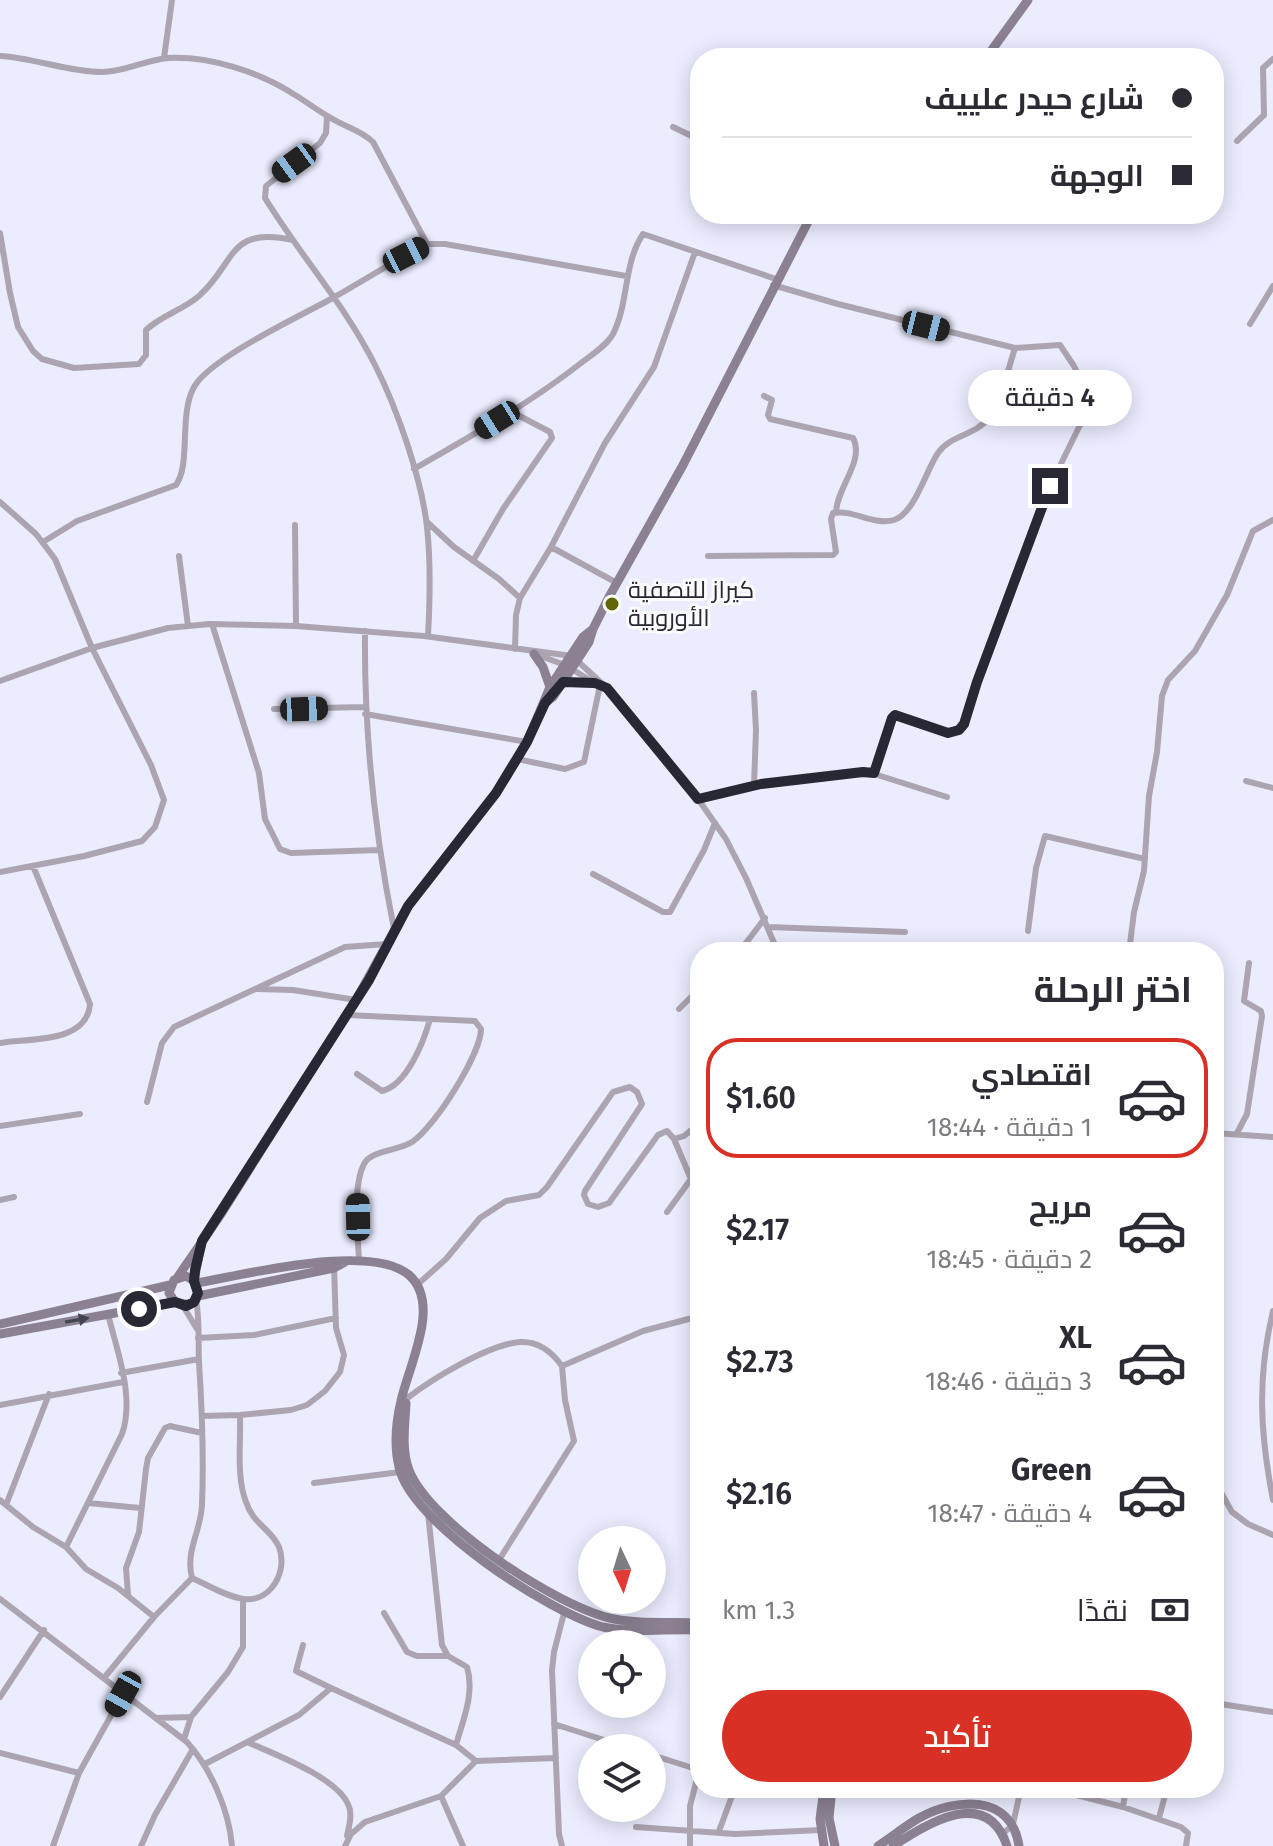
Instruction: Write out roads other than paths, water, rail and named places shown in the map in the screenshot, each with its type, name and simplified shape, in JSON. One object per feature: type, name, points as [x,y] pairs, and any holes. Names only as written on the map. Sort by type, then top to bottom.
[{"type":"main road","points":[[993,48],[1028,0]]},
{"type":"main road","points":[[179,1304],[170,1296],[173,1282],[347,1015],[394,929],[496,793],[527,742],[550,687],[575,657],[583,637],[593,629],[683,465],[807,224]]},
{"type":"main road","points":[[531,652],[543,667],[550,687]]},
{"type":"main road","points":[[545,703],[563,682],[568,667]]},
{"type":"main road","points":[[563,682],[601,685]]},
{"type":"main road","points":[[197,1298],[195,1282],[202,1241]]},
{"type":"main road","points":[[0,1324],[173,1282],[186,1276],[195,1282],[359,1261],[374,1261],[396,1267],[417,1285],[423,1308],[397,1434],[400,1472],[411,1495],[498,1571],[564,1613],[602,1626],[690,1623]]},
{"type":"main road","points":[[0,1334],[179,1304],[338,1263]]},
{"type":"main road","points":[[404,1396],[405,1449],[414,1481],[431,1505],[499,1560],[572,1604],[622,1625],[690,1629]]},
{"type":"main road","points":[[823,1798],[821,1830],[824,1846]]},
{"type":"main road","points":[[831,1798],[829,1818],[835,1846]]},
{"type":"main road","points":[[878,1846],[918,1818],[963,1804],[990,1807],[1004,1814],[1013,1824],[1019,1846]]},
{"type":"main road","points":[[893,1846],[930,1823],[963,1813],[990,1821],[1003,1834],[1007,1846]]},
{"type":"street","points":[[164,58],[172,0]]},
{"type":"street","points":[[0,56],[106,72],[164,58],[185,58],[261,76],[327,116],[366,135],[373,142],[427,244]]},
{"type":"street","points":[[1237,141],[1264,115],[1264,66],[1273,59]]},
{"type":"street","points":[[327,116],[326,133],[320,143],[266,186],[265,198],[334,297],[375,365],[392,404],[414,469],[426,521],[430,597],[428,636]]},
{"type":"street","points":[[673,127],[690,135]]},
{"type":"street","points":[[0,233],[18,327],[42,359],[74,368],[134,366],[142,363],[146,355],[146,330],[202,293],[238,246],[263,235],[293,240]]},
{"type":"street","points":[[414,469],[512,412],[557,382],[608,340],[617,322],[626,276],[643,234],[838,304],[1015,348],[1060,345],[1088,391],[1090,403],[1050,486],[964,724],[959,730],[948,733],[895,715],[874,773]]},
{"type":"street","points":[[43,542],[77,521],[176,485],[182,467],[185,413],[193,388],[201,377],[249,345],[427,244],[445,244],[626,276]]},
{"type":"street","points":[[515,649],[520,598],[551,547],[605,443],[654,367],[695,252]]},
{"type":"street","points":[[0,288],[8,283]]},
{"type":"street","points":[[1250,324],[1273,286]]},
{"type":"street","points":[[836,512],[883,521],[902,516],[944,445],[976,428],[988,417],[1015,348]]},
{"type":"street","points":[[708,556],[833,555],[836,552],[832,515],[836,512],[837,499],[857,453],[853,438],[770,419],[768,415],[772,400],[764,396]]},
{"type":"street","points":[[473,561],[503,509],[552,438],[550,432],[512,412]]},
{"type":"street","points":[[0,502],[43,542],[61,571],[92,648],[151,765],[163,796],[155,827],[142,841],[0,872]]},
{"type":"street","points":[[1131,942],[1145,859],[1149,796],[1161,702],[1168,680],[1195,651],[1216,615],[1253,531],[1273,520]]},
{"type":"street","points":[[426,521],[520,598]]},
{"type":"street","points":[[295,525],[296,626]]},
{"type":"street","points":[[551,547],[617,583]]},
{"type":"street","points":[[179,556],[188,626]]},
{"type":"street","points":[[212,624],[259,773],[265,819],[280,849],[291,853],[379,850]]},
{"type":"street","points":[[0,681],[92,648],[168,628],[212,624],[296,626],[428,636],[575,657],[698,799],[715,823],[746,878],[774,942]]},
{"type":"street","points":[[365,631],[365,710],[379,850],[394,929]]},
{"type":"street","points":[[531,652],[601,685]]},
{"type":"street","points":[[517,759],[565,769],[584,762],[601,685]]},
{"type":"street","points":[[754,693],[754,785]]},
{"type":"street","points":[[274,709],[365,710],[527,742]]},
{"type":"street","points":[[698,799],[754,785],[863,772],[947,797]]},
{"type":"street","points":[[1246,781],[1273,788]]},
{"type":"street","points":[[593,874],[663,912],[670,912],[715,823]]},
{"type":"street","points":[[1028,931],[1036,868],[1045,836],[1145,859]]},
{"type":"street","points":[[0,1043],[63,1035],[83,1024],[90,1010],[33,866]]},
{"type":"street","points":[[747,942],[765,918]]},
{"type":"street","points":[[768,927],[905,932]]},
{"type":"street","points":[[147,1102],[167,1033],[181,1022],[345,947],[387,944]]},
{"type":"street","points":[[1237,1133],[1247,1114],[1262,1016],[1261,1011],[1244,1001],[1249,963]]},
{"type":"street","points":[[255,989],[293,990],[356,1000]]},
{"type":"street","points":[[679,1009],[690,998]]},
{"type":"street","points":[[347,1015],[475,1021],[479,1023],[481,1035],[447,1102],[424,1132],[407,1145],[397,1150],[375,1153],[365,1162],[358,1195],[359,1261]]},
{"type":"street","points":[[357,1074],[382,1091],[389,1089],[416,1057],[430,1019]]},
{"type":"street","points":[[417,1285],[446,1259],[480,1218],[506,1201],[539,1195],[613,1092],[630,1087],[637,1092],[642,1104],[585,1191],[588,1204],[598,1207],[609,1203],[658,1135],[667,1131],[674,1139],[690,1177]]},
{"type":"street","points":[[0,1126],[80,1114]]},
{"type":"street","points":[[674,1139],[690,1131]]},
{"type":"street","points":[[1224,1133],[1273,1137]]},
{"type":"street","points":[[667,1212],[690,1180]]},
{"type":"street","points":[[0,1200],[14,1197]]},
{"type":"street","points":[[202,1416],[240,1415],[302,1407],[325,1391],[344,1362],[336,1318],[338,1263]]},
{"type":"street","points":[[104,1678],[154,1617],[192,1578],[192,1545],[202,1512],[197,1298]]},
{"type":"street","points":[[179,1304],[197,1329]]},
{"type":"street","points":[[1273,1311],[1261,1375],[1263,1434],[1273,1500]]},
{"type":"street","points":[[66,1547],[125,1426],[127,1408],[108,1314]]},
{"type":"street","points":[[198,1338],[254,1335],[336,1318]]},
{"type":"street","points":[[562,1366],[643,1331],[690,1319]]},
{"type":"street","points":[[404,1396],[439,1374],[516,1343],[537,1344],[552,1353],[562,1366],[565,1400],[574,1441],[499,1560]]},
{"type":"street","points":[[121,1373],[199,1359]]},
{"type":"street","points":[[0,1405],[123,1382]]},
{"type":"street","points":[[49,1394],[3,1503],[33,1527],[66,1547],[86,1569],[154,1617]]},
{"type":"street","points":[[192,1578],[243,1599],[257,1597],[274,1586],[280,1576],[278,1545],[253,1518],[245,1500],[240,1415]]},
{"type":"street","points":[[128,1596],[126,1568],[139,1532],[148,1458],[165,1428],[170,1426],[202,1433]]},
{"type":"street","points":[[1263,1434],[1273,1433]]},
{"type":"street","points":[[314,1483],[400,1472]]},
{"type":"street","points":[[1224,1498],[1232,1512],[1248,1524],[1273,1535]]},
{"type":"street","points":[[88,1503],[140,1508]]},
{"type":"street","points":[[428,1513],[442,1645],[448,1656]]},
{"type":"street","points":[[0,1599],[184,1739],[205,1764],[230,1828],[232,1846]]},
{"type":"street","points":[[184,1739],[191,1717],[228,1672],[243,1647],[243,1599]]},
{"type":"street","points":[[0,1612],[7,1604]]},
{"type":"street","points":[[384,1613],[407,1652],[417,1656],[448,1656],[467,1667],[471,1688],[456,1745]]},
{"type":"street","points":[[562,1846],[559,1834],[553,1661],[564,1613]]},
{"type":"street","points":[[1,1694],[44,1630]]},
{"type":"street","points":[[303,1645],[296,1671],[456,1745],[476,1761],[556,1758]]},
{"type":"street","points":[[205,1764],[299,1715],[331,1688]]},
{"type":"street","points":[[53,1846],[79,1773],[123,1694]]},
{"type":"street","points":[[1224,1705],[1273,1712]]},
{"type":"street","points":[[156,1718],[191,1717]]},
{"type":"street","points":[[554,1724],[585,1734]]},
{"type":"street","points":[[247,1742],[309,1771],[344,1798],[351,1814],[345,1844]]},
{"type":"street","points":[[141,1846],[193,1749]]},
{"type":"street","points":[[0,1753],[79,1773]]},
{"type":"street","points":[[666,1759],[690,1766]]},
{"type":"street","points":[[345,1844],[365,1822],[441,1796],[476,1761]]},
{"type":"street","points":[[441,1796],[463,1846]]},
{"type":"street","points":[[690,1846],[692,1798]]},
{"type":"street","points":[[719,1831],[731,1798]]},
{"type":"street","points":[[1003,1834],[1013,1824],[1019,1798]]},
{"type":"street","points":[[1088,1798],[1159,1818],[1186,1830],[1186,1846]]},
{"type":"street","points":[[1123,1807],[1124,1798]]},
{"type":"street","points":[[1159,1818],[1164,1798]]},
{"type":"street","points":[[636,1827],[735,1834],[821,1830]]},
{"type":"place","name":"كيراز للتصفية الأوروبية","points":[[612,604]]}]
